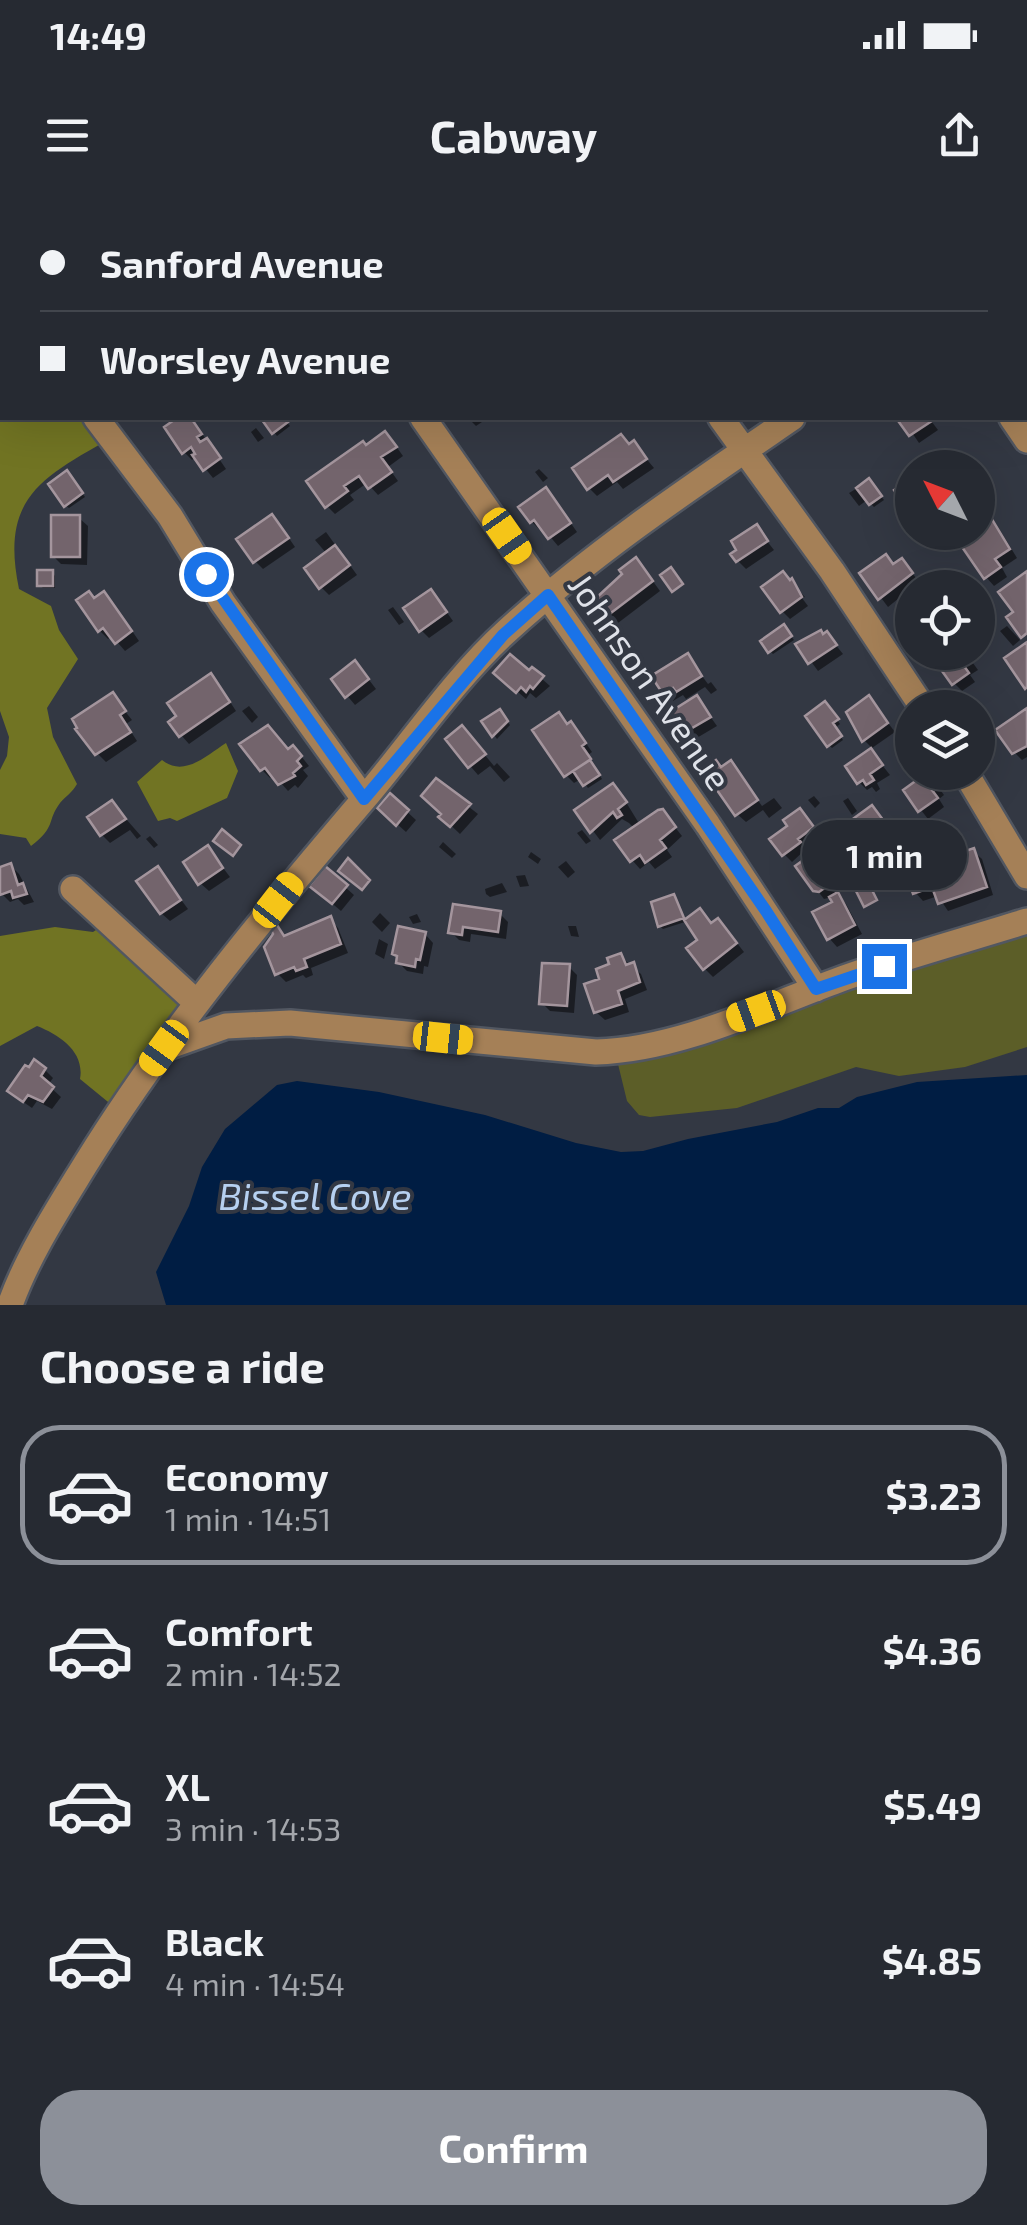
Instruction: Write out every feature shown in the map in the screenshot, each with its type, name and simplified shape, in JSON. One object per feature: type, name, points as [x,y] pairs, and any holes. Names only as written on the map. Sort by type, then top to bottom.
[{"type":"street","points":[[98,420],[170,516],[224,603],[364,799]]},
{"type":"street","name":"Johnson Avenue","points":[[424,420],[719,842],[816,989]]},
{"type":"street","points":[[722,420],[832,571],[911,690]]},
{"type":"street","points":[[10,1305],[66,1196],[122,1105],[197,1003],[298,875],[503,635],[548,595],[672,500],[789,420]]},
{"type":"street","points":[[976,790],[1027,876]]},
{"type":"street","points":[[73,889],[197,1003]]},
{"type":"street","points":[[164,1048],[226,1026],[290,1023],[596,1052],[626,1051],[726,1022],[1027,921]]},
{"type":"shaded area","points":[[0,420],[97,420],[111,438],[46,479],[21,512],[16,533],[19,589],[51,606],[59,630],[78,659],[47,708],[53,737],[77,784],[56,809],[45,834],[31,846],[26,838],[0,834],[0,770],[7,756],[9,737],[0,711]]},
{"type":"shaded area","points":[[226,743],[238,771],[227,798],[177,821],[158,821],[137,782],[162,760],[187,766]]},
{"type":"shaded area","points":[[1027,920],[1027,1047],[965,1067],[899,1076],[856,1067],[737,1108],[650,1117],[639,1115],[627,1101],[617,1060]]},
{"type":"shaded area","points":[[105,924],[190,995],[113,1106],[80,1079],[75,1053],[46,1030],[37,1026],[0,1046],[0,936],[55,927],[93,932]]},
{"type":"water","name":"Bissel Cove","points":[[1027,1075],[1027,1305],[166,1305],[156,1272],[189,1206],[202,1167],[225,1129],[277,1085],[297,1081],[379,1092],[485,1115],[576,1143],[621,1152],[643,1151],[777,1122],[818,1108],[839,1108],[857,1097],[917,1082]]},
{"type":"building","points":[[174,420],[192,420],[202,434],[197,437],[200,442],[207,438],[221,458],[203,471],[191,447],[182,454],[164,427]]},
{"type":"building","points":[[262,420],[286,420],[288,422],[272,434]]},
{"type":"building","points":[[897,420],[931,420],[932,421],[909,436]]},
{"type":"building","points":[[385,431],[397,447],[381,457],[392,472],[368,489],[359,476],[344,486],[348,491],[325,508],[306,481],[363,441],[366,445]]},
{"type":"building","points":[[621,434],[629,444],[634,440],[647,459],[613,482],[608,475],[587,490],[572,468]]},
{"type":"building","points":[[67,470],[83,493],[64,507],[48,484]]},
{"type":"building","points":[[869,478],[882,496],[869,505],[856,488]]},
{"type":"building","points":[[546,487],[571,523],[548,539],[518,507]]},
{"type":"building","points":[[272,514],[289,538],[253,563],[236,539]]},
{"type":"building","points":[[51,515],[80,515],[80,557],[51,557]]},
{"type":"building","points":[[757,524],[768,541],[736,562],[730,554],[736,550],[731,541]]},
{"type":"building","points":[[995,524],[1010,549],[995,559],[1001,567],[995,571],[978,570],[964,550],[995,550]]},
{"type":"building","points":[[335,545],[350,565],[319,589],[304,568]]},
{"type":"building","points":[[886,554],[893,564],[902,558],[911,570],[895,570],[895,587],[878,600],[859,573]]},
{"type":"building","points":[[636,557],[653,581],[607,616],[595,599],[622,574],[619,570]]},
{"type":"building","points":[[671,567],[683,584],[672,592],[660,575]]},
{"type":"building","points":[[37,570],[53,570],[53,586],[37,586]]},
{"type":"building","points":[[783,571],[792,578],[802,597],[780,613],[761,587]]},
{"type":"building","points":[[1027,571],[1027,633],[1021,638],[1006,617],[1013,612],[998,592]]},
{"type":"building","points":[[431,589],[447,612],[419,632],[403,608]]},
{"type":"building","points":[[89,591],[94,598],[104,591],[132,631],[115,644],[103,628],[98,632],[76,600]]},
{"type":"building","points":[[784,624],[792,636],[768,653],[760,641]]},
{"type":"building","points":[[821,630],[823,634],[827,631],[837,645],[808,664],[795,644]]},
{"type":"building","points":[[1027,642],[1027,687],[1025,689],[1004,658]]},
{"type":"building","points":[[688,653],[702,676],[676,692],[673,688],[663,694],[651,676]]},
{"type":"building","points":[[510,654],[529,670],[532,667],[544,676],[533,689],[530,686],[526,692],[521,687],[516,693],[493,673]]},
{"type":"building","points":[[355,660],[369,679],[345,698],[331,679]]},
{"type":"building","points":[[941,670],[967,670],[969,673],[952,685]]},
{"type":"building","points":[[211,673],[230,702],[179,737],[168,722],[176,716],[167,703]]},
{"type":"building","points":[[113,692],[126,711],[120,715],[131,732],[95,755],[72,719]]},
{"type":"building","points":[[697,695],[711,717],[680,735],[667,714]]},
{"type":"building","points":[[869,695],[888,723],[862,742],[846,712]]},
{"type":"building","points":[[825,701],[839,719],[833,723],[842,736],[827,747],[805,716]]},
{"type":"building","points":[[1027,708],[1027,746],[1012,754],[995,730]]},
{"type":"building","points":[[500,709],[508,721],[492,737],[481,721]]},
{"type":"building","points":[[559,712],[567,724],[571,721],[586,743],[582,746],[591,759],[564,777],[532,730]]},
{"type":"building","points":[[268,725],[288,749],[293,745],[302,756],[297,761],[301,766],[293,773],[295,776],[278,785],[265,768],[260,771],[239,744]]},
{"type":"building","points":[[462,725],[486,754],[468,768],[445,739]]},
{"type":"building","points":[[871,748],[883,765],[870,774],[874,780],[866,785],[863,780],[857,784],[845,766]]},
{"type":"building","points":[[590,760],[600,775],[583,786],[573,771]]},
{"type":"building","points":[[716,760],[721,767],[731,760],[758,800],[735,816],[703,770]]},
{"type":"building","points":[[436,778],[471,804],[450,827],[421,796]]},
{"type":"building","points":[[613,783],[627,802],[618,809],[622,815],[617,818],[613,812],[590,833],[574,810]]},
{"type":"building","points":[[903,790],[932,790],[938,798],[918,812]]},
{"type":"building","points":[[390,793],[409,810],[396,826],[377,808]]},
{"type":"building","points":[[112,800],[126,819],[100,836],[87,817]]},
{"type":"building","points":[[872,805],[892,832],[880,841],[876,836],[865,843],[850,821]]},
{"type":"building","points":[[800,808],[814,827],[782,856],[769,839],[787,826],[783,820]]},
{"type":"building","points":[[663,809],[676,827],[660,840],[666,848],[645,863],[640,855],[630,862],[614,840]]},
{"type":"building","points":[[222,829],[241,845],[233,856],[213,841]]},
{"type":"building","points":[[841,833],[855,852],[826,873],[833,882],[819,892],[813,891],[795,866]]},
{"type":"building","points":[[208,845],[223,868],[198,885],[183,862]]},
{"type":"building","points":[[974,848],[987,887],[938,904],[932,887],[913,894],[903,865],[924,857],[927,864]]},
{"type":"building","points":[[348,858],[370,880],[362,890],[338,871]]},
{"type":"building","points":[[11,863],[18,885],[23,883],[27,894],[13,898],[11,891],[0,895],[0,867]]},
{"type":"building","points":[[158,866],[181,900],[160,914],[136,881]]},
{"type":"building","points":[[325,866],[348,885],[332,904],[309,886]]},
{"type":"building","points":[[868,882],[877,900],[864,907],[855,889]]},
{"type":"building","points":[[838,892],[855,925],[827,940],[812,912],[832,902],[829,897]]},
{"type":"building","points":[[674,894],[684,918],[658,927],[651,902]]},
{"type":"building","points":[[453,904],[501,911],[498,932],[463,927],[462,935],[448,933]]},
{"type":"building","points":[[700,908],[711,923],[718,918],[737,943],[703,970],[686,948],[697,940],[684,920]]},
{"type":"building","points":[[331,916],[341,944],[304,959],[307,967],[296,971],[294,967],[275,975],[264,947],[273,934],[270,928],[277,925],[284,936]]},
{"type":"building","points":[[398,926],[426,932],[415,967],[396,963],[397,956],[392,954]]},
{"type":"building","points":[[621,953],[626,965],[634,962],[640,982],[618,991],[622,1004],[594,1013],[584,984],[599,979],[596,969],[609,964],[607,958]]},
{"type":"building","points":[[542,963],[570,964],[567,1006],[539,1004]]},
{"type":"building","points":[[34,1059],[46,1068],[41,1076],[54,1087],[43,1102],[28,1095],[23,1102],[7,1091],[25,1065],[29,1067]]},
{"type":"route","points":[[206,574],[364,799],[503,635],[548,595],[816,989],[884,966]]}]
